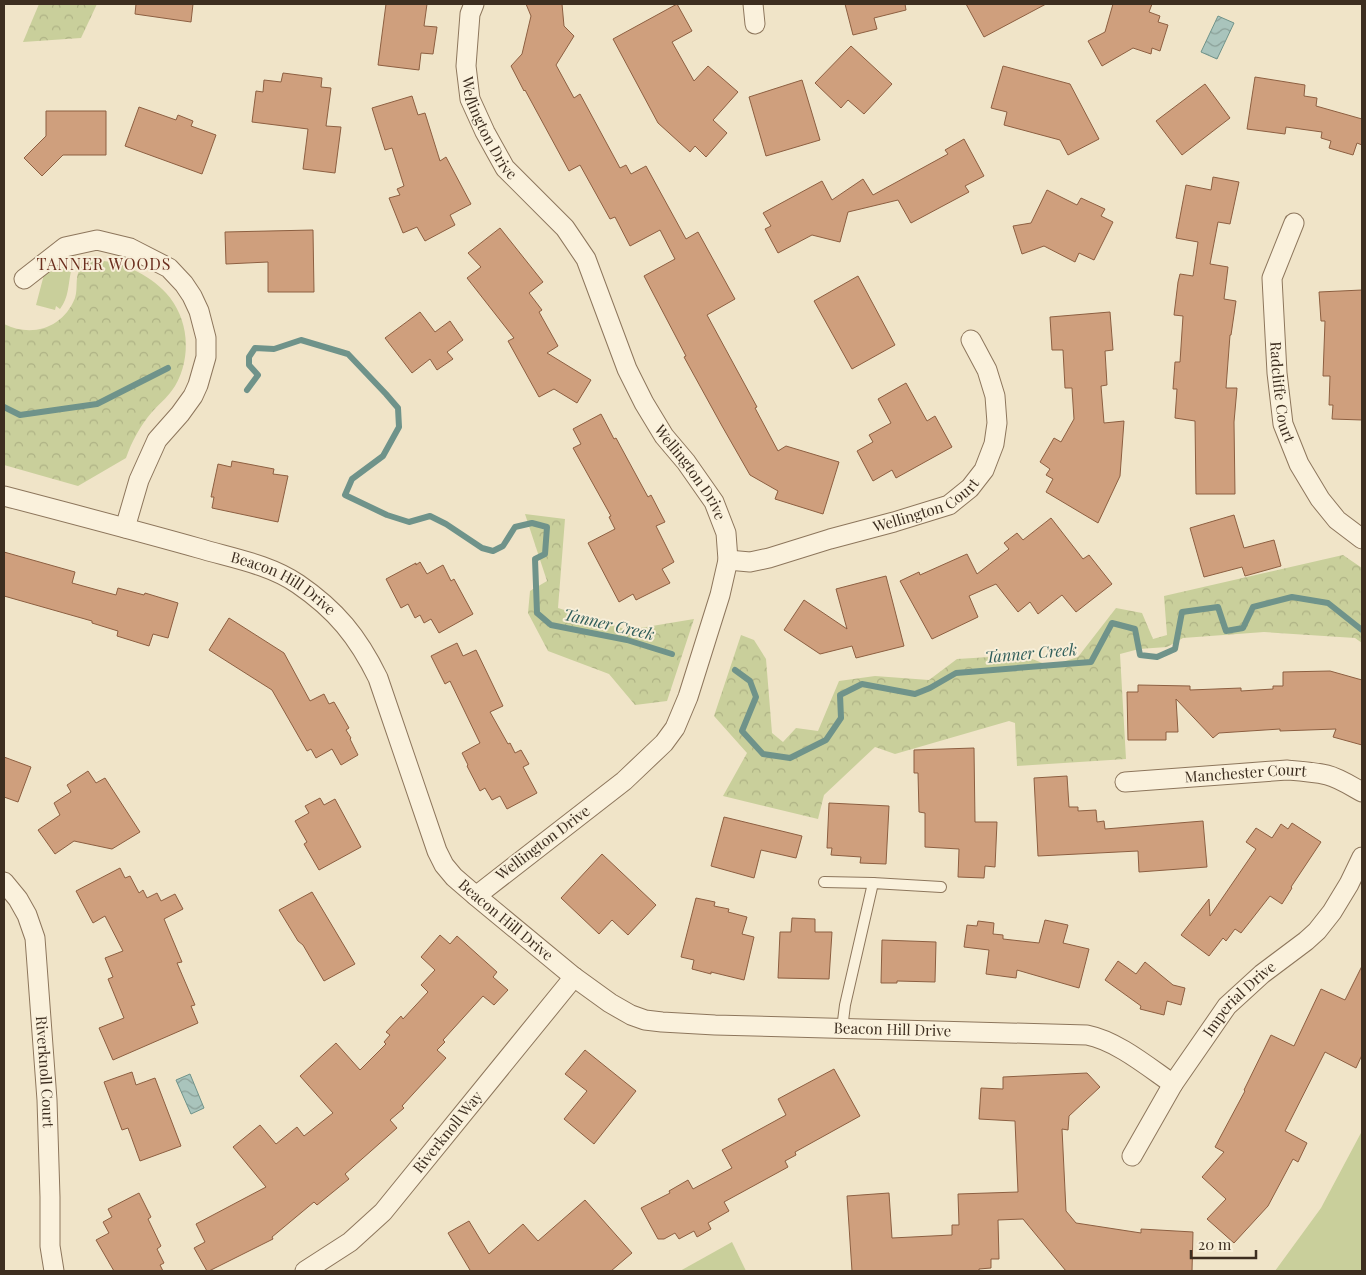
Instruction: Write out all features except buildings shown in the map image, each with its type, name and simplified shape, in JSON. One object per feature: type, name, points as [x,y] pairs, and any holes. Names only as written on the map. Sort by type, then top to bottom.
[{"type":"street","name":"Wellington Drive","points":[[474,4],[470,14],[466,66],[470,99],[485,132],[505,168],[565,228],[586,259],[627,369],[644,403],[664,436],[686,462],[714,502],[726,533],[728,560],[720,595],[688,697],[675,728],[664,743],[624,781],[496,878],[476,896]]},
{"type":"street","points":[[753,4],[755,24]]},
{"type":"street","name":"Radcliffe Court","points":[[1294,223],[1272,278],[1277,373],[1283,424],[1299,464],[1320,499],[1337,520],[1362,539]]},
{"type":"street","points":[[24,280],[65,247],[96,240],[130,248],[169,268],[184,284],[199,311],[205,332],[206,357],[198,385],[193,396],[180,414],[156,440],[139,480],[125,528]]},
{"type":"street","name":"Wellington Court","points":[[728,560],[750,562],[769,558],[830,538],[894,522],[948,505],[970,488],[984,470],[994,444],[997,423],[996,396],[987,370],[971,340]]},
{"type":"street","name":"Beacon Hill Drive","points":[[4,496],[257,565],[285,576],[310,593],[343,623],[362,648],[380,681],[437,851],[444,865],[454,877],[476,896],[574,977],[610,1003],[631,1015],[645,1020],[715,1026],[1087,1035],[1099,1037],[1116,1045],[1173,1084]]},
{"type":"street","name":"Manchester Court","points":[[1125,782],[1287,770],[1328,775],[1362,792]]},
{"type":"street","name":"Imperial Drive","points":[[1132,1156],[1173,1084],[1227,1006],[1262,974],[1306,941],[1327,918],[1349,884],[1362,857]]},
{"type":"street","name":"Riverknoll Court","points":[[4,882],[27,915],[35,938],[47,1100],[50,1246],[54,1271]]},
{"type":"street","name":"Riverknoll Way","points":[[305,1271],[350,1242],[383,1212],[574,977]]},
{"type":"lane","points":[[824,882],[941,887]]},
{"type":"lane","points":[[842,1029],[845,1005],[873,883]]},
{"type":"green space","points":[[39,4],[97,4],[81,38],[23,42]]},
{"type":"green space","points":[[94,260],[124,266],[143,274],[159,286],[174,303],[180,314],[186,350],[184,363],[175,386],[144,423],[126,458],[78,486],[4,465],[4,324],[25,330],[36,330],[46,328],[55,323],[63,317],[75,298],[77,277],[80,269],[85,264]]},
{"type":"green space","points":[[47,263],[66,268],[65,271],[71,271],[67,295],[60,309],[56,306],[55,310],[36,305]]},
{"type":"green space","points":[[525,514],[565,519],[558,608],[628,630],[694,619],[667,701],[635,705],[609,674],[548,651],[528,613],[530,591],[547,581]]},
{"type":"green space","points":[[1343,555],[1362,568],[1362,643],[1355,638],[1264,632],[1183,638],[1167,647],[1139,649],[1120,654],[1126,759],[1017,766],[1015,723],[1009,721],[895,754],[875,747],[824,795],[818,819],[723,796],[747,753],[714,716],[741,635],[754,640],[766,659],[772,733],[783,742],[796,728],[818,731],[839,681],[875,676],[929,680],[957,659],[1022,655],[1050,666],[1078,657],[1116,608],[1142,613],[1153,639],[1167,635],[1164,596]]},
{"type":"green space","points":[[1362,1131],[1362,1271],[1275,1271],[1321,1208]]},
{"type":"green space","points":[[732,1242],[746,1271],[680,1271]]},
{"type":"water","points":[[1218,16],[1234,23],[1217,59],[1201,52]]},
{"type":"water","points":[[190,1074],[204,1108],[191,1114],[176,1080]]},
{"type":"waterway","name":"Tanner Creek","points":[[247,390],[258,375],[249,365],[249,357],[255,348],[274,349],[301,340],[348,354],[398,408],[399,427],[383,456],[352,479],[345,495],[387,515],[409,522],[430,516],[446,524],[482,548],[493,551],[503,546],[515,527],[532,523],[547,527],[545,554],[535,559],[537,613],[551,625],[627,640],[672,654]]},
{"type":"waterway","name":"Tanner Creek","points":[[4,407],[20,415],[97,404],[168,368]]},
{"type":"waterway","name":"Tanner Creek","points":[[735,670],[750,681],[756,697],[742,731],[763,754],[790,758],[826,740],[841,718],[840,695],[862,684],[915,694],[956,673],[1091,662],[1112,623],[1135,629],[1140,655],[1157,657],[1175,649],[1182,612],[1218,607],[1226,631],[1243,628],[1253,607],[1292,597],[1328,603],[1362,630]]},
{"type":"district","name":"TANNER WOODS","points":[[104,264]]}]
